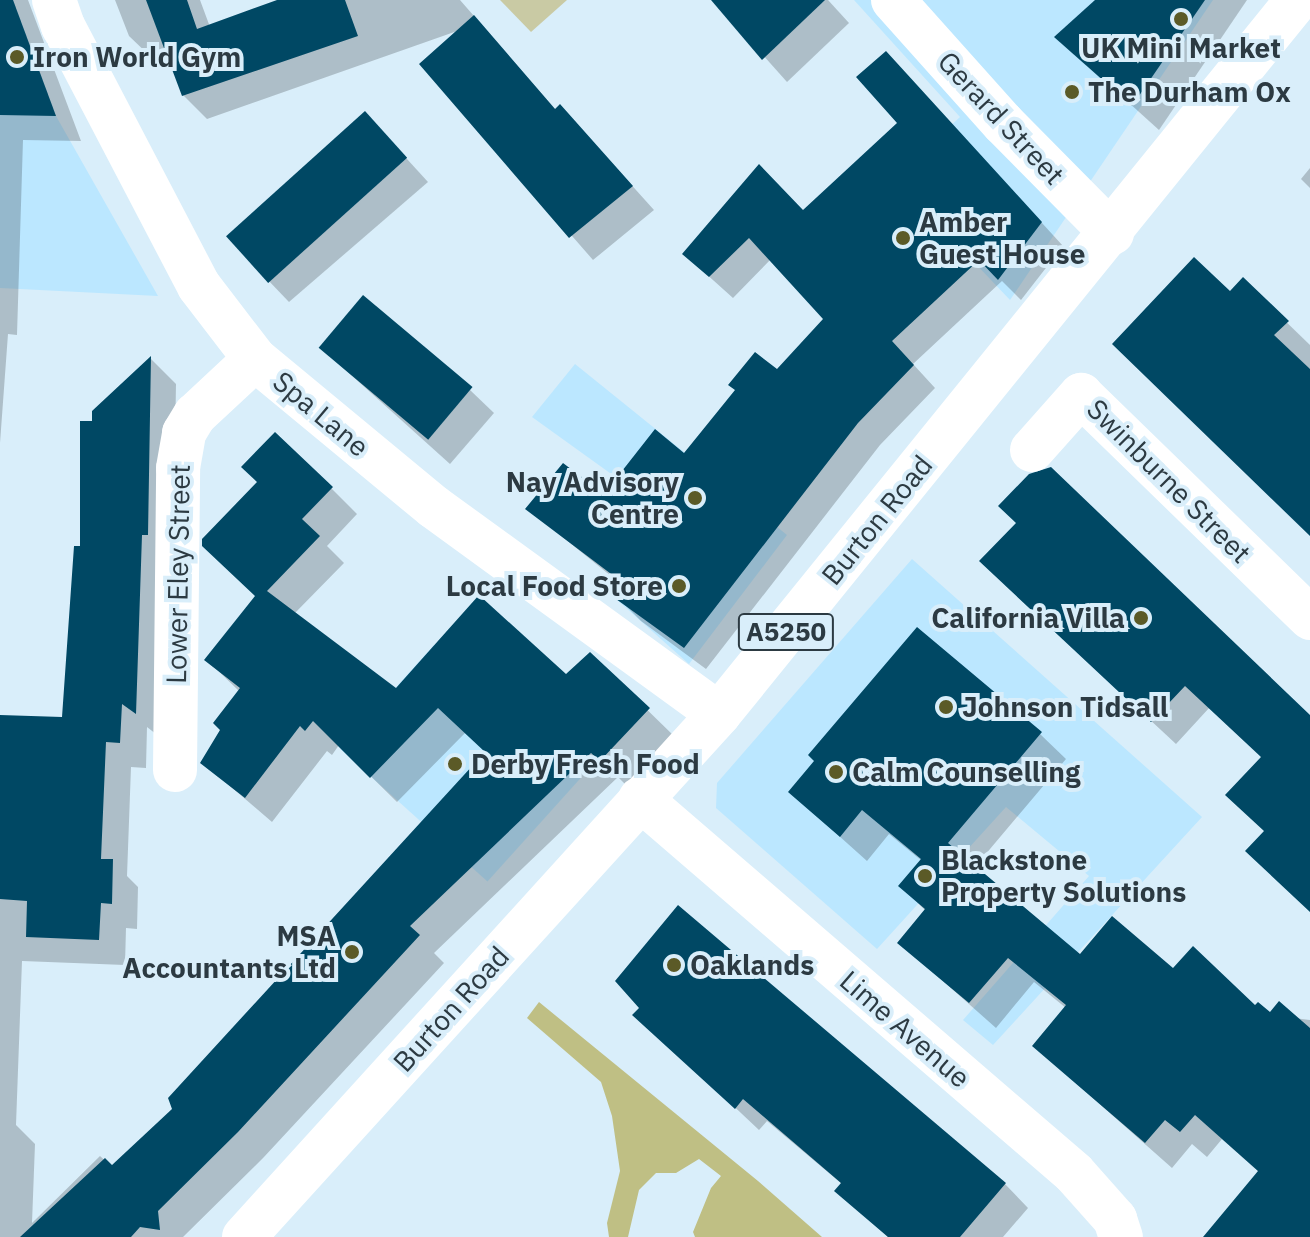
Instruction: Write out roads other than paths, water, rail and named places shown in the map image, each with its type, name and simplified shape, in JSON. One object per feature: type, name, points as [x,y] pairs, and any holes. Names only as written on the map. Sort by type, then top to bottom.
[{"type":"street","name":"Spa Lane","points":[[54,0],[63,26],[199,286],[255,359],[434,507],[719,714]]},
{"type":"street","name":"Gerard Street","points":[[893,0],[1003,123],[1112,233]]},
{"type":"street","name":"Burton Road","points":[[244,1237],[719,714],[1112,233],[1297,0]]},
{"type":"street","name":"Lower Eley Street","points":[[175,770],[178,468],[184,433],[195,415],[255,359]]},
{"type":"street","name":"Swinburne Street","points":[[1032,450],[1081,395],[1310,618]]},
{"type":"street","name":"Lime Avenue","points":[[640,799],[1074,1173],[1115,1219],[1121,1237]]},
{"type":"place","name":"UK Mini Market","points":[[1181,19]]},
{"type":"place","name":"Iron World Gym","points":[[17,57]]},
{"type":"place","name":"The Durham Ox","points":[[1072,92]]},
{"type":"place","name":"Amber Guest House","points":[[903,238]]},
{"type":"place","name":"Nay Advisory Centre","points":[[695,498]]},
{"type":"place","name":"Local Food Store","points":[[679,586]]},
{"type":"place","name":"California Villa","points":[[1141,618]]},
{"type":"place","name":"Johnson Tidsall","points":[[946,707]]},
{"type":"place","name":"Derby Fresh Food","points":[[455,764]]},
{"type":"place","name":"Calm Counselling","points":[[836,772]]},
{"type":"place","name":"Blackstone Property Solutions","points":[[925,876]]},
{"type":"place","name":"MSA Accountants Ltd","points":[[352,952]]},
{"type":"place","name":"Oaklands","points":[[674,965]]}]
